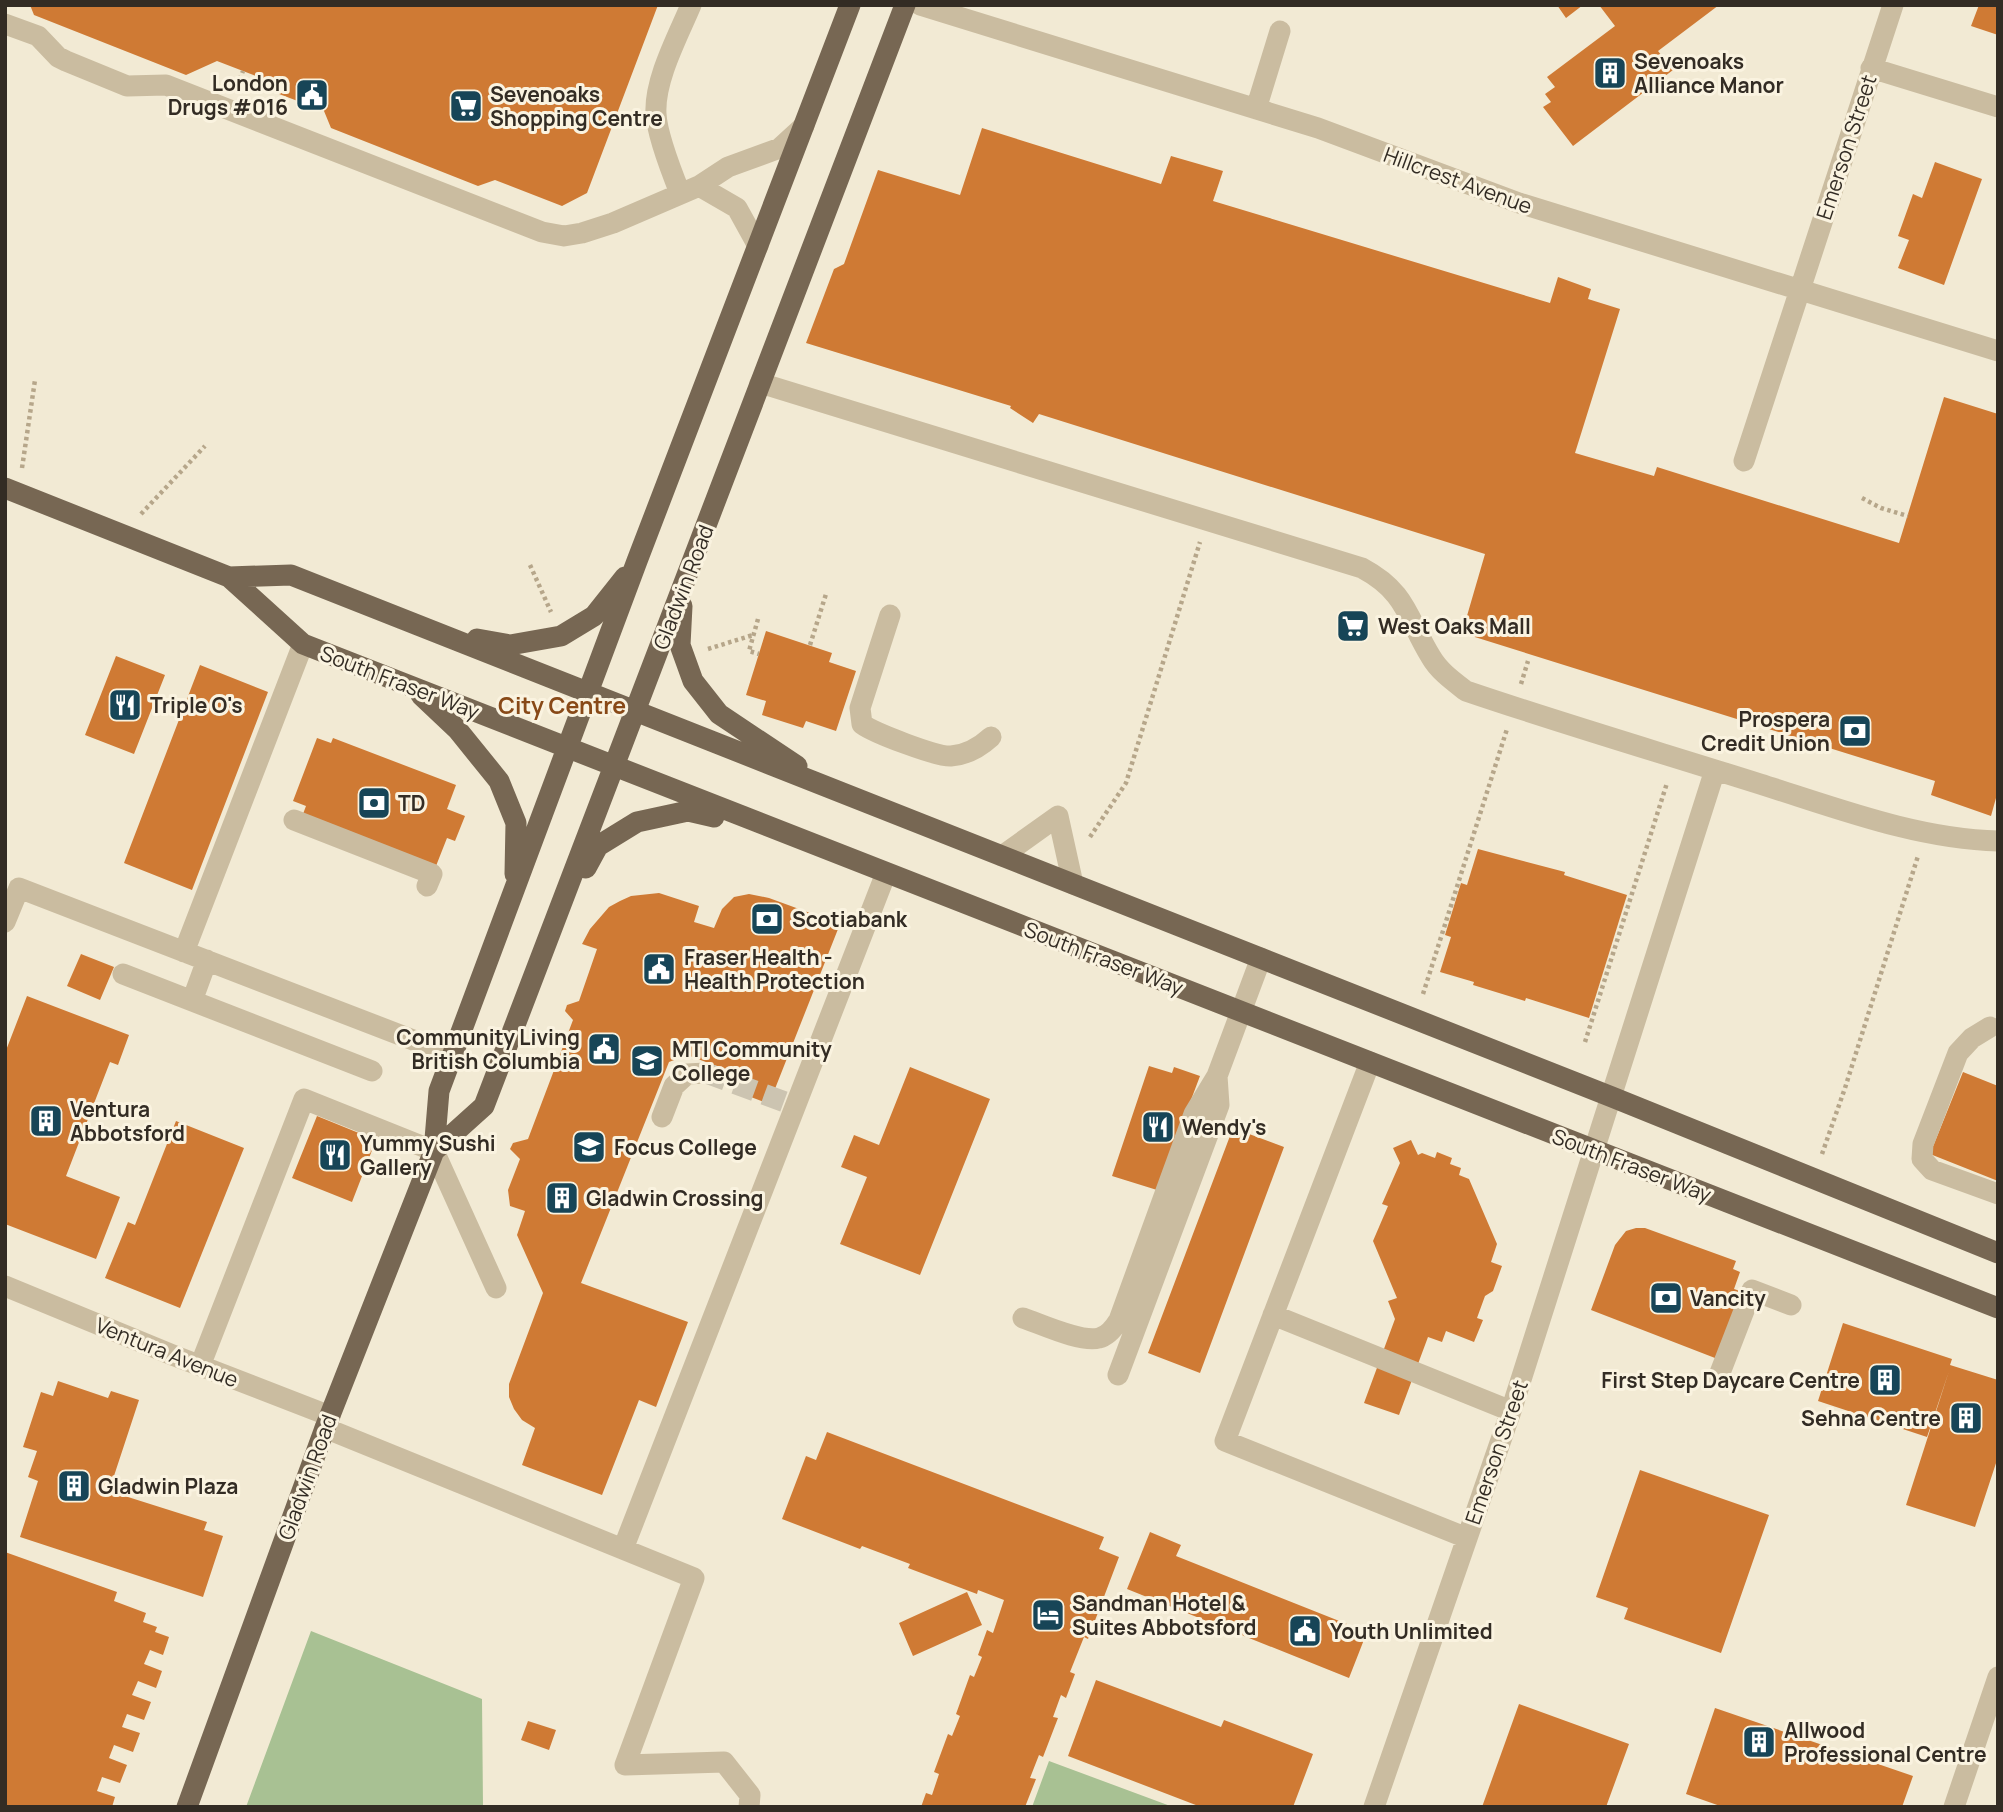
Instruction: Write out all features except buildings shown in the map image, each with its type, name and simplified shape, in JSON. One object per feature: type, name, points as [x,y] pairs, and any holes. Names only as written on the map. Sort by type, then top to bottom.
[{"type":"main road","name":"Gladwin Road","points":[[187,1807],[327,1422],[434,1151],[439,1091],[452,1055],[637,561],[850,5]]},
{"type":"main road","name":"Gladwin Road","points":[[434,1151],[484,1106],[905,5]]},
{"type":"main road","name":"South Fraser Way","points":[[12,491],[229,577],[303,644],[1998,1308]]},
{"type":"main road","points":[[430,630],[510,645],[561,636],[594,616],[637,561]]},
{"type":"main road","name":"South Fraser Way","points":[[229,577],[290,575],[1612,1097],[1998,1253]]},
{"type":"main road","points":[[684,584],[680,645],[693,681],[719,714],[830,788]]},
{"type":"main road","points":[[411,686],[457,729],[499,781],[516,823],[515,888]]},
{"type":"main road","points":[[555,921],[598,846],[637,822],[688,811],[788,834]]},
{"type":"street","points":[[691,5],[661,79],[656,114],[669,163],[689,190],[737,208],[758,246]]},
{"type":"street","name":"Hillcrest Avenue","points":[[920,5],[1318,128],[1518,203],[1998,351]]},
{"type":"street","name":"Emerson Street","points":[[1744,461],[1893,5]]},
{"type":"street","points":[[5,24],[38,36],[58,57],[127,86],[166,85],[542,232],[564,236],[613,223],[689,190],[728,167],[780,148],[804,126]]},
{"type":"street","points":[[1256,109],[1280,31]]},
{"type":"street","points":[[1871,68],[1998,107]]},
{"type":"street","points":[[760,383],[1362,568],[1380,578],[1393,590],[1411,616],[1431,658],[1449,678],[1466,691],[1845,811],[1933,834],[1969,840],[1998,841]]},
{"type":"street","points":[[890,615],[860,708],[862,724],[873,732],[949,757],[979,747],[991,737]]},
{"type":"street","points":[[184,952],[303,644]]},
{"type":"street","name":"Emerson Street","points":[[1374,1807],[1511,1411],[1715,770]]},
{"type":"street","points":[[1002,856],[1058,816],[1073,884]]},
{"type":"street","points":[[294,820],[432,874],[427,886]]},
{"type":"street","points":[[623,1549],[886,873]]},
{"type":"street","points":[[5,922],[19,888],[452,1055]]},
{"type":"street","points":[[1023,1318],[1087,1339],[1106,1335],[1114,1329],[1194,1114],[1217,1076],[1261,958]]},
{"type":"street","points":[[192,1001],[208,960]]},
{"type":"street","points":[[123,974],[372,1071]]},
{"type":"street","points":[[1990,1027],[1972,1038],[1958,1053],[1923,1144],[1923,1159],[1932,1170],[1998,1194]]},
{"type":"street","points":[[1370,1062],[1226,1441],[1466,1538]]},
{"type":"street","points":[[662,1117],[674,1086],[687,1074],[706,1073]]},
{"type":"street","points":[[1118,1375],[1219,1105],[1217,1076]]},
{"type":"street","points":[[200,1366],[304,1099],[434,1151],[496,1288]]},
{"type":"street","name":"Ventura Avenue","points":[[5,1286],[200,1366],[694,1578],[625,1765],[724,1762],[750,1795],[749,1807]]},
{"type":"street","points":[[1718,1378],[1752,1290],[1791,1305]]},
{"type":"street","points":[[1273,1315],[1511,1411]]},
{"type":"street","points":[[1954,1807],[1998,1676]]},
{"type":"path","points":[[12,491],[35,380]]},
{"type":"path","points":[[122,535],[205,446]]},
{"type":"path","points":[[1862,498],[1881,508],[1908,516]]},
{"type":"path","points":[[1089,840],[1091,832],[1126,783],[1201,538]]},
{"type":"path","points":[[530,565],[554,618]]},
{"type":"path","points":[[810,645],[826,594]]},
{"type":"path","points":[[758,619],[749,650],[759,654]]},
{"type":"path","points":[[708,650],[753,635]]},
{"type":"path","points":[[1415,1019],[1528,661]]},
{"type":"path","points":[[1585,1042],[1675,758]]},
{"type":"path","points":[[1811,1177],[1832,1128],[1920,848],[1933,834]]},
{"type":"green space","points":[[311,1631],[482,1699],[483,1807],[246,1807]]},
{"type":"green space","points":[[1049,1761],[1173,1807],[1032,1807]]},
{"type":"tunnel","points":[[706,1073],[796,1106]]},
{"type":"place","name":"Sevenoaks Alliance Manor","points":[[1610,73]]},
{"type":"place","name":"London Drugs #016","points":[[312,95]]},
{"type":"place","name":"Sevenoaks Shopping Centre","points":[[466,106]]},
{"type":"place","name":"West Oaks Mall","points":[[1353,626]]},
{"type":"place","name":"Triple O's","points":[[125,705]]},
{"type":"place","name":"Prospera Credit Union","points":[[1855,731]]},
{"type":"place","name":"TD","points":[[374,803]]},
{"type":"place","name":"Scotiabank","points":[[767,919]]},
{"type":"place","name":"Fraser Health - Health Protection","points":[[659,969]]},
{"type":"place","name":"Community Living British Columbia","points":[[604,1049]]},
{"type":"place","name":"MTI Community College","points":[[647,1061]]},
{"type":"place","name":"Ventura Abbotsford","points":[[46,1121]]},
{"type":"place","name":"Wendy's","points":[[1158,1127]]},
{"type":"place","name":"Focus College","points":[[589,1147]]},
{"type":"place","name":"Yummy Sushi Gallery","points":[[335,1155]]},
{"type":"place","name":"Gladwin Crossing","points":[[562,1198]]},
{"type":"place","name":"Vancity","points":[[1666,1298]]},
{"type":"place","name":"First Step Daycare Centre","points":[[1885,1380]]},
{"type":"place","name":"Sehna Centre","points":[[1966,1418]]},
{"type":"place","name":"Gladwin Plaza","points":[[74,1486]]},
{"type":"place","name":"Sandman Hotel & Suites Abbotsford","points":[[1048,1615]]},
{"type":"place","name":"Youth Unlimited","points":[[1305,1631]]},
{"type":"place","name":"Allwood Professional Centre","points":[[1759,1742]]},
{"type":"district","name":"City Centre","points":[[562,705]]}]
